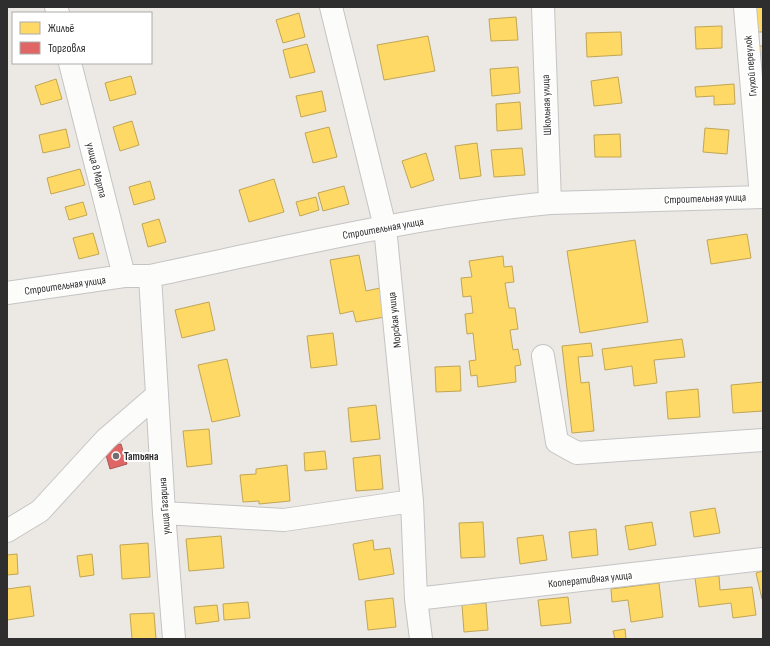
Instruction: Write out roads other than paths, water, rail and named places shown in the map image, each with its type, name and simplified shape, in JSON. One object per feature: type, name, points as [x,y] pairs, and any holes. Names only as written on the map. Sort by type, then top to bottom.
[{"type":"street","name":"Морская улица","points":[[331,7],[385,227],[412,501],[416,599],[421,639]]},
{"type":"street","name":"Школьная улица","points":[[543,7],[550,203]]},
{"type":"street","name":"Глухой переулок","points":[[745,7],[762,197]]},
{"type":"street","name":"улица 8 Марта","points":[[70,64],[124,276]]},
{"type":"street","name":"Строительная улица","points":[[7,293],[124,276],[150,276],[385,227],[522,206],[550,203],[762,197]]},
{"type":"street","name":"улица Гагарина","points":[[150,276],[164,513],[174,639]]},
{"type":"street","points":[[543,356],[557,442],[577,453],[763,440]]},
{"type":"street","points":[[7,531],[40,511],[106,440],[157,395]]},
{"type":"street","points":[[164,513],[284,520],[412,501]]},
{"type":"street","name":"Кооперативная улица","points":[[416,599],[763,559]]},
{"type":"place","name":"Татьяна","points":[[116,456]]}]
